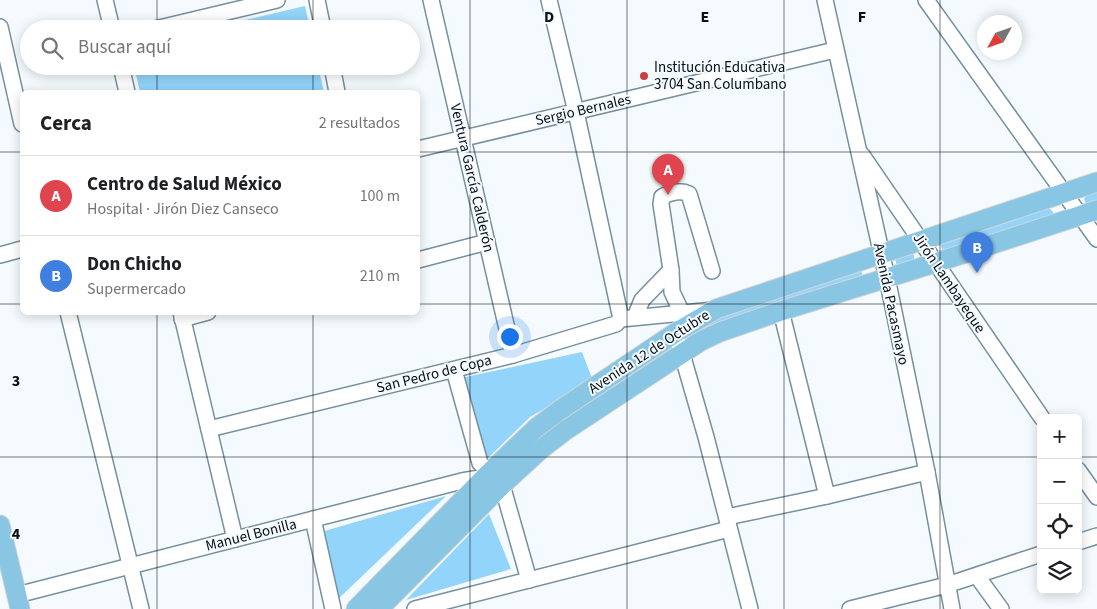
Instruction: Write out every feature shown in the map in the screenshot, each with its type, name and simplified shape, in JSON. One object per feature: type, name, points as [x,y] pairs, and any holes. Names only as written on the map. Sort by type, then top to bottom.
[{"type":"main road","name":"Avenida 12 de Octubre","points":[[388,605],[492,478],[536,428],[675,333],[716,309],[1097,182]]},
{"type":"main road","name":"Avenida 12 de Octubre","points":[[356,609],[492,478],[540,450],[566,430],[682,354],[720,332],[1089,213]]},
{"type":"main road","points":[[0,525],[19,602]]},
{"type":"street","points":[[105,0],[110,20]]},
{"type":"street","points":[[192,20],[277,0]]},
{"type":"street","points":[[317,0],[322,20]]},
{"type":"street","name":"Ventura García Calderón","points":[[431,0],[513,355]]},
{"type":"street","points":[[549,0],[628,318]]},
{"type":"street","name":"Avenida Pacasmayo","points":[[825,0],[927,472],[952,609]]},
{"type":"street","points":[[926,0],[1064,192],[1089,213],[1097,239]]},
{"type":"street","points":[[0,27],[20,115]]},
{"type":"street","name":"Sergio Bernales","points":[[420,149],[835,50]]},
{"type":"street","points":[[123,75],[127,90]]},
{"type":"street","points":[[334,75],[337,90]]},
{"type":"street","name":"Jirón Lambayeque","points":[[857,148],[1039,414]]},
{"type":"street","points":[[682,313],[672,292],[671,270],[661,204],[662,197],[667,194],[683,191],[690,194],[712,271]]},
{"type":"street","points":[[420,259],[487,242]]},
{"type":"street","points":[[0,255],[20,250]]},
{"type":"street","points":[[628,318],[642,300],[671,270]]},
{"type":"street","name":"San Pedro de Copa","points":[[209,429],[513,355],[616,324],[628,318],[716,309]]},
{"type":"street","points":[[781,311],[827,496]]},
{"type":"street","points":[[69,315],[142,609]]},
{"type":"street","points":[[181,316],[235,539]]},
{"type":"street","points":[[675,333],[750,609]]},
{"type":"street","points":[[454,370],[480,463],[492,478],[529,580]]},
{"type":"street","points":[[415,609],[529,580],[827,496],[927,472]]},
{"type":"street","points":[[1082,476],[1097,497]]},
{"type":"street","name":"Manuel Bonilla","points":[[19,602],[132,566],[462,481],[492,478]]},
{"type":"street","points":[[314,519],[333,609]]},
{"type":"street","points":[[1082,541],[1097,536]]},
{"type":"street","points":[[850,609],[977,576],[1037,555]]},
{"type":"street","points":[[977,576],[1001,609]]},
{"type":"shaded area","points":[[305,6],[308,20],[246,20]]},
{"type":"shaded area","points":[[136,75],[320,75],[324,90],[140,90]]},
{"type":"shaded area","points":[[1097,192],[1097,206],[1086,204],[1084,199],[1086,196]]},
{"type":"shaded area","points":[[1049,208],[1053,212],[1054,217],[944,252],[939,243]]},
{"type":"shaded area","points":[[912,252],[914,261],[897,267],[895,258]]},
{"type":"shaded area","points":[[860,268],[864,279],[689,339],[688,334],[709,321]]},
{"type":"shaded area","points":[[667,348],[671,350],[671,354],[541,437],[504,473],[532,437]]},
{"type":"shaded area","points":[[582,352],[593,381],[530,417],[484,462],[461,378]]},
{"type":"shaded area","points":[[446,496],[335,602],[321,532]]},
{"type":"shaded area","points":[[489,514],[511,569],[406,600]]},
{"type":"place","name":"Institución Educativa 3704 San Columbano","points":[[644,76]]},
{"type":"place","name":"Centro de Salud México","points":[[668,195]]},
{"type":"place","name":"Don Chicho","points":[[977,273]]}]
